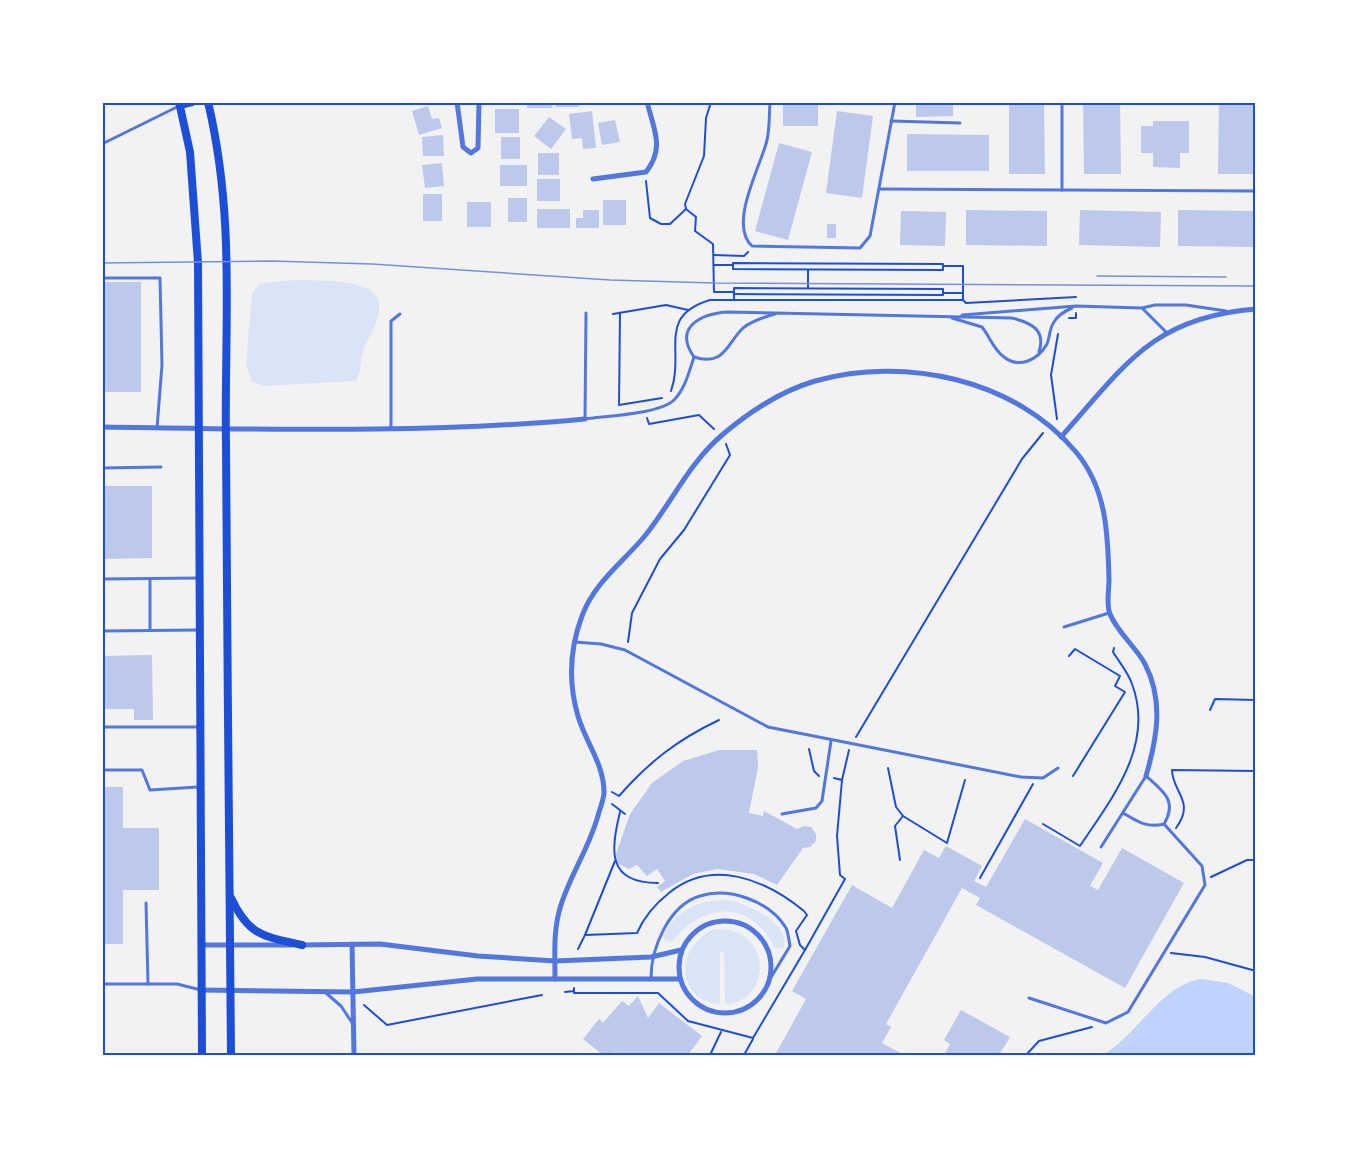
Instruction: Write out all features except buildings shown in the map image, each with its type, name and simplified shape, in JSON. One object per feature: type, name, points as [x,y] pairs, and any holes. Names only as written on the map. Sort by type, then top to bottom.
[{"type":"main road","points":[[192,102],[180,104],[190,152],[196,231],[202,1055]]},
{"type":"main road","points":[[208,102],[220,150],[226,201],[228,262],[225,428],[231,1055]]},
{"type":"main road","points":[[230,895],[241,918],[253,931],[302,945]]},
{"type":"street","points":[[457,102],[463,147],[471,153],[478,148],[480,137],[479,102]]},
{"type":"street","points":[[593,179],[646,172],[657,158],[656,140],[647,102]]},
{"type":"street","points":[[1061,437],[1117,373],[1145,346],[1166,332],[1190,321],[1226,311],[1256,309]]},
{"type":"street","points":[[555,979],[555,928],[561,903],[593,837],[604,793],[596,757],[578,716],[571,671],[573,642],[594,591],[644,537],[699,458],[720,436],[784,393],[815,381],[888,370],[943,376],[1010,400],[1061,437],[1092,475],[1108,522],[1109,613],[1145,664],[1157,697],[1157,735],[1146,776]]},
{"type":"street","points":[[102,427],[391,428],[517,425],[585,419]]},
{"type":"street","points":[[719,921],[739,923],[760,936],[768,949],[771,964],[770,979],[764,993],[753,1004],[740,1011],[725,1014],[710,1011],[696,1004],[686,993],[680,979],[678,964],[681,950],[690,936],[702,927],[719,921]]},
{"type":"street","points":[[352,944],[354,1055]]},
{"type":"street","points":[[201,945],[380,944],[478,956],[555,961],[651,957],[681,950]]},
{"type":"street","points":[[201,990],[353,992],[477,979],[680,979]]},
{"type":"lane","points":[[771,102],[767,141],[744,212],[742,228],[744,239],[752,246],[860,249],[870,236],[895,102]]},
{"type":"lane","points":[[1062,102],[1062,190]]},
{"type":"lane","points":[[102,144],[180,104]]},
{"type":"lane","points":[[891,121],[960,123]]},
{"type":"lane","points":[[880,189],[1256,190]]},
{"type":"lane","points":[[102,278],[160,278],[162,365],[157,428]]},
{"type":"lane","points":[[945,316],[1076,306],[1142,308],[1186,305],[1226,311]]},
{"type":"lane","points":[[945,316],[982,327],[993,346],[1012,361],[1023,363],[1032,360],[1047,344],[1054,320],[1076,306]]},
{"type":"lane","points":[[1142,308],[1166,332]]},
{"type":"lane","points":[[775,314],[743,328],[731,347],[723,353],[703,360],[694,357],[688,349],[687,336],[694,322],[705,314],[728,312],[1012,318],[1033,325],[1040,333],[1042,343],[1039,352]]},
{"type":"lane","points":[[391,428],[391,321],[400,314]]},
{"type":"lane","points":[[586,314],[585,419],[655,408],[673,401],[684,387],[694,357]]},
{"type":"lane","points":[[102,468],[160,467]]},
{"type":"lane","points":[[102,579],[199,578]]},
{"type":"lane","points":[[150,579],[150,630]]},
{"type":"lane","points":[[1064,627],[1109,613]]},
{"type":"lane","points":[[102,631],[199,630]]},
{"type":"lane","points":[[573,642],[601,644],[625,650],[752,720],[780,730],[851,745],[1034,777],[1043,778],[1058,768]]},
{"type":"lane","points":[[102,727],[200,727]]},
{"type":"lane","points":[[782,814],[816,808],[822,801],[831,741]]},
{"type":"lane","points":[[102,770],[142,770],[150,790],[200,787]]},
{"type":"lane","points":[[1101,847],[1146,776],[1168,795],[1171,806],[1164,824]]},
{"type":"lane","points":[[1123,813],[1141,824],[1152,827],[1164,824]]},
{"type":"lane","points":[[1029,998],[1107,1023],[1128,1012],[1204,885],[1202,866],[1164,824]]},
{"type":"lane","points":[[651,978],[651,957],[666,924],[679,909],[698,896],[715,893],[740,896],[767,907],[786,928],[790,946],[787,955],[770,979]]},
{"type":"lane","points":[[146,903],[148,984]]},
{"type":"lane","points":[[102,984],[177,984],[201,990]]},
{"type":"lane","points":[[325,991],[340,1006],[354,1026]]},
{"type":"path","points":[[646,172],[650,218],[661,224],[670,224],[686,209],[686,198],[704,156],[706,118],[711,102]]},
{"type":"path","points":[[686,209],[696,217],[695,231],[713,244],[714,292],[963,293]]},
{"type":"path","points":[[714,255],[744,256],[752,246]]},
{"type":"path","points":[[714,265],[943,264],[943,266],[963,266],[963,300]]},
{"type":"path","points":[[733,265],[733,269],[808,270],[943,270],[943,266]]},
{"type":"path","points":[[807,288],[808,270]]},
{"type":"path","points":[[734,300],[734,288],[943,289],[943,293]]},
{"type":"path","points":[[613,314],[666,305],[688,310]]},
{"type":"path","points":[[620,314],[619,405],[644,401]]},
{"type":"path","points":[[1062,322],[1076,318],[1076,314]]},
{"type":"path","points":[[1057,419],[1051,375],[1058,328]]},
{"type":"path","points":[[647,418],[649,424],[699,415],[715,430]]},
{"type":"path","points":[[744,1055],[845,879],[840,875],[837,852],[842,780],[851,745],[1022,459],[1044,432]]},
{"type":"path","points":[[628,642],[632,613],[660,559],[684,530],[730,455],[730,449],[725,442]]},
{"type":"path","points":[[1069,656],[1075,648],[1120,676],[1115,686],[1125,692],[1073,776]]},
{"type":"path","points":[[1043,824],[1080,846],[1124,778],[1131,763],[1137,740],[1137,706],[1132,684],[1113,652],[1114,648]]},
{"type":"path","points":[[1210,710],[1215,699],[1256,700]]},
{"type":"path","points":[[625,814],[612,804],[609,790],[619,796],[650,762],[672,746],[719,720]]},
{"type":"path","points":[[809,749],[814,771],[818,775],[842,780]]},
{"type":"path","points":[[888,768],[896,807],[903,816],[947,843],[965,780]]},
{"type":"path","points":[[1172,833],[1185,809],[1181,791],[1172,778],[1172,770],[1256,771]]},
{"type":"path","points":[[981,878],[1032,790],[1034,777]]},
{"type":"path","points":[[578,949],[615,861],[613,845],[620,812]]},
{"type":"path","points":[[900,860],[895,826],[903,816]]},
{"type":"path","points":[[1204,880],[1246,860],[1256,860]]},
{"type":"path","points":[[615,861],[636,882],[658,883]]},
{"type":"path","points":[[585,935],[638,933],[652,909],[677,886],[698,878],[722,874],[753,880],[804,911],[807,915],[796,931],[800,945],[806,950]]},
{"type":"path","points":[[1164,952],[1204,957],[1256,971]]},
{"type":"path","points":[[574,991],[574,986],[579,986]]},
{"type":"path","points":[[565,992],[658,993],[688,1021],[721,1032],[753,1038]]},
{"type":"path","points":[[364,1005],[387,1025],[542,994]]},
{"type":"path","points":[[1026,1055],[1039,1041],[1107,1023]]},
{"type":"path","points":[[710,1055],[721,1032]]},
{"type":"shaded area","points":[[295,280],[343,282],[367,289],[375,295],[379,303],[378,314],[363,350],[359,373],[355,381],[265,386],[252,382],[246,364],[252,293],[261,283]]},
{"type":"shaded area","points":[[727,900],[756,910],[775,923],[784,940],[783,949],[774,947],[764,931],[752,920],[739,914],[725,912],[697,919],[672,942],[665,941],[663,936],[668,927],[681,913],[698,904]]},
{"type":"shaded area","points":[[715,929],[735,932],[749,940],[757,952],[760,966],[758,980],[751,992],[740,1001],[725,1004],[724,952],[720,953],[720,1004],[705,1001],[695,994],[688,984],[685,972],[692,948],[701,937]]},
{"type":"water","points":[[1202,979],[1228,983],[1256,997],[1256,1055],[1103,1055],[1116,1046],[1175,990]]},
{"type":"tram line","points":[[102,263],[271,261],[372,264],[610,280],[714,283],[1256,286]]},
{"type":"tram line","points":[[1097,276],[1226,277]]}]
